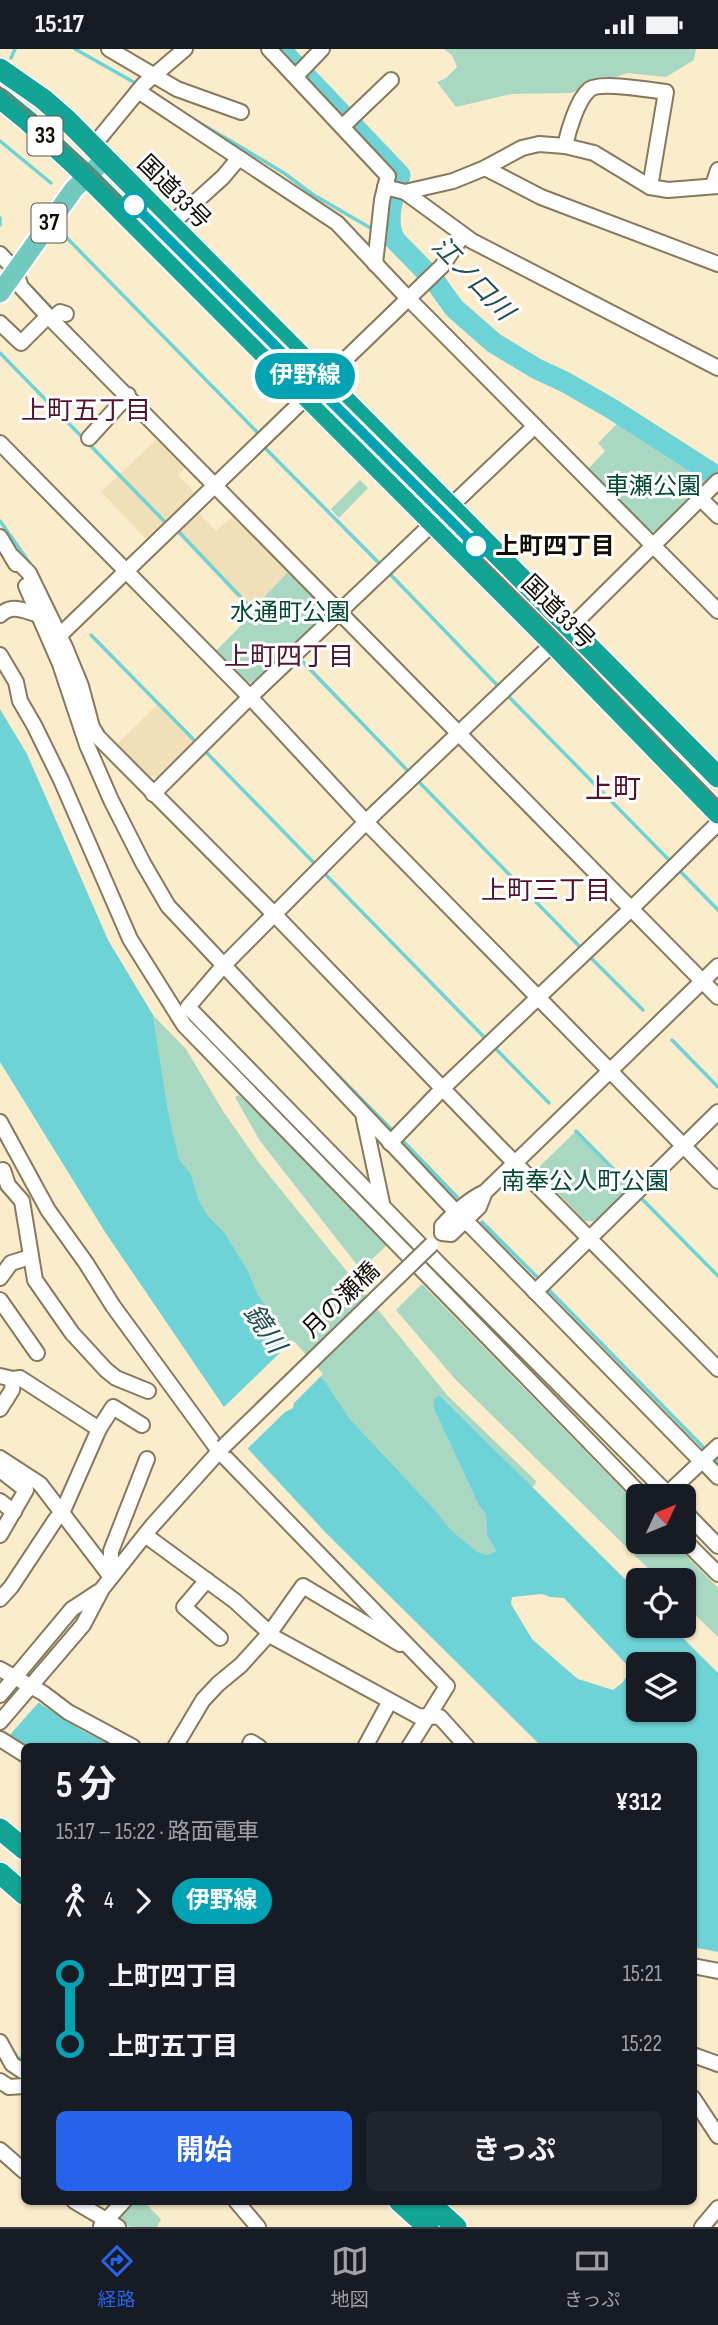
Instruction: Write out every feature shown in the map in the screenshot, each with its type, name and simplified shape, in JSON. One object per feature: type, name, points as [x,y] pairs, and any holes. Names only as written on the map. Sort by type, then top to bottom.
[{"type":"highway","name":"国道33号","points":[[0,69],[43,99],[99,153],[718,777]]},
{"type":"highway","name":"国道33号","points":[[0,98],[87,176],[553,643],[718,813]]},
{"type":"highway","points":[[0,1829],[21,1846]]},
{"type":"highway","points":[[0,1870],[21,1875]]},
{"type":"highway","points":[[0,1870],[21,1891]]},
{"type":"highway","points":[[402,2205],[428,2227]]},
{"type":"highway","points":[[431,2205],[456,2227]]},
{"type":"main road","name":"37","points":[[0,293],[74,189],[87,176],[99,153]]},
{"type":"street","points":[[109,49],[144,85],[239,158],[328,216],[718,611]]},
{"type":"street","points":[[269,49],[301,72],[378,156],[388,176],[375,264]]},
{"type":"street","points":[[301,72],[322,49]]},
{"type":"street","points":[[99,153],[126,104],[182,50]]},
{"type":"street","points":[[347,122],[391,80]]},
{"type":"street","points":[[144,85],[186,93],[240,111]]},
{"type":"street","points":[[565,146],[573,117],[589,89],[601,85],[666,92],[650,187]]},
{"type":"street","points":[[405,192],[453,181],[522,148],[539,144],[565,146],[594,153],[650,187],[668,190],[696,190],[716,186],[718,170]]},
{"type":"street","points":[[170,225],[223,177],[239,158]]},
{"type":"street","points":[[485,168],[541,197],[718,264]]},
{"type":"street","points":[[387,187],[405,192],[463,235],[718,368]]},
{"type":"street","points":[[59,636],[409,299],[439,269],[463,235]]},
{"type":"street","points":[[0,254],[15,271],[21,287],[57,315],[215,486],[718,997]]},
{"type":"street","points":[[0,323],[21,343],[57,315]]},
{"type":"street","points":[[89,438],[128,394]]},
{"type":"street","points":[[153,794],[250,697],[535,426]]},
{"type":"street","points":[[0,443],[718,1181]]},
{"type":"street","points":[[657,1484],[188,1007],[223,966],[366,822],[716,484]]},
{"type":"street","points":[[701,499],[718,516]]},
{"type":"street","points":[[0,537],[13,558],[60,664],[87,745],[111,800],[142,863],[168,906],[390,1143],[718,1477]]},
{"type":"street","points":[[13,558],[29,573],[72,663],[95,732],[718,1369]]},
{"type":"street","points":[[0,615],[7,608],[13,607],[36,614]]},
{"type":"street","points":[[0,655],[16,681],[20,701],[61,780],[130,939],[184,1025],[630,1484]]},
{"type":"street","points":[[390,1143],[444,1087],[718,823]]},
{"type":"street","name":"月の瀬橋","points":[[102,1589],[145,1535],[221,1449],[431,1245],[442,1233],[442,1226],[479,1207],[485,1192],[718,967]]},
{"type":"street","points":[[535,1292],[718,1112]]},
{"type":"street","points":[[363,1114],[383,1204]]},
{"type":"street","points":[[0,1122],[48,1210],[113,1306],[221,1449],[447,1686],[411,1743]]},
{"type":"street","points":[[2,1167],[48,1210]]},
{"type":"street","points":[[2,1167],[8,1185],[22,1201],[35,1280],[72,1333],[116,1378],[148,1391]]},
{"type":"street","points":[[0,1277],[11,1263],[30,1257]]},
{"type":"street","points":[[0,1300],[37,1353]]},
{"type":"street","points":[[0,1409],[12,1390],[6,1377],[20,1378],[99,1429]]},
{"type":"street","points":[[0,1599],[62,1513],[99,1429],[116,1403],[142,1425]]},
{"type":"street","points":[[679,1484],[718,1446]]},
{"type":"street","points":[[0,1458],[40,1484],[111,1577]]},
{"type":"street","points":[[111,1577],[111,1551],[147,1459]]},
{"type":"street","points":[[0,1470],[26,1490],[1,1533]]},
{"type":"street","points":[[0,1501],[13,1512]]},
{"type":"street","points":[[696,1523],[718,1546]]},
{"type":"street","points":[[145,1535],[235,1601],[269,1633],[418,1716],[440,1717],[463,1743]]},
{"type":"street","points":[[696,1552],[718,1574]]},
{"type":"street","points":[[207,1580],[184,1607],[220,1638]]},
{"type":"street","points":[[177,1743],[203,1700],[241,1665],[269,1633],[303,1586],[413,1652]]},
{"type":"street","points":[[0,1695],[72,1609],[102,1589]]},
{"type":"street","points":[[0,1722],[83,1625],[102,1589]]},
{"type":"street","points":[[0,1669],[28,1689],[43,1693],[68,1712],[125,1743]]},
{"type":"street","points":[[367,1743],[390,1701]]},
{"type":"street","points":[[0,1739],[21,1752]]},
{"type":"street","points":[[697,1967],[718,1971]]},
{"type":"street","points":[[0,2042],[12,2068]]},
{"type":"street","points":[[697,2056],[718,2064]]},
{"type":"street","points":[[0,2081],[9,2087],[21,2086]]},
{"type":"street","points":[[697,2104],[718,2136]]},
{"type":"street","points":[[0,2150],[21,2168]]},
{"type":"street","points":[[80,2205],[108,2225],[121,2205]]},
{"type":"street","points":[[239,2205],[258,2227]]},
{"type":"street","points":[[702,2227],[718,2208]]},
{"type":"shaded area","points":[[160,436],[188,465],[178,475],[196,494],[189,502],[216,531],[236,514],[290,570],[250,610],[167,523],[148,541],[101,492]]},
{"type":"shaded area","points":[[158,704],[196,744],[162,777],[148,776],[117,744]]},
{"type":"green space","points":[[444,49],[696,49],[694,60],[666,77],[627,73],[571,93],[511,94],[456,107],[437,82],[446,78],[457,67],[452,55]]},
{"type":"green space","name":"車瀬公園","points":[[621,420],[685,466],[713,481],[659,531],[645,531],[587,470],[605,451],[598,443]]},
{"type":"green space","points":[[360,480],[368,488],[339,518],[331,509]]},
{"type":"green space","name":"水通町公園","points":[[290,570],[324,605],[323,618],[257,683],[243,682],[215,652]]},
{"type":"green space","points":[[153,1015],[186,1049],[223,1111],[260,1164],[447,1395],[536,1481],[532,1487],[441,1395],[434,1399],[434,1409],[479,1506],[486,1514],[487,1535],[496,1551],[486,1555],[477,1553],[451,1530],[350,1419],[324,1380],[284,1336],[258,1295],[248,1271],[225,1233],[209,1217],[199,1201],[191,1174],[179,1159],[168,1110]]},
{"type":"green space","points":[[239,1095],[387,1245],[361,1270],[260,1141],[235,1097]]},
{"type":"green space","name":"南奉公人町公園","points":[[575,1132],[632,1190],[599,1222],[585,1221],[538,1172],[538,1168]]},
{"type":"green space","points":[[422,1284],[626,1493],[626,1547],[455,1379],[396,1310]]},
{"type":"green space","points":[[633,1554],[685,1554],[718,1588],[718,1637],[696,1616],[696,1568],[648,1568]]},
{"type":"green space","points":[[132,2205],[147,2205],[161,2219],[157,2227],[130,2227],[117,2220]]},
{"type":"water","name":"鏡川","points":[[0,709],[27,754],[108,940],[153,1015],[168,1110],[179,1159],[191,1174],[199,1201],[209,1217],[225,1233],[248,1271],[258,1295],[284,1336],[324,1380],[350,1419],[451,1530],[477,1552],[486,1555],[496,1551],[487,1535],[486,1514],[479,1506],[434,1409],[434,1399],[440,1395],[626,1580],[626,1638],[683,1638],[718,1673],[718,1952],[697,1948],[697,1743],[538,1743],[327,1534],[249,1450],[224,1407],[105,1232],[0,1062]]},
{"type":"water","points":[[0,1678],[83,1731],[108,1743],[22,1743],[0,1728]]},
{"type":"pier","points":[[293,1340],[323,1374],[294,1403],[293,1408],[285,1412],[245,1451],[222,1409]]},
{"type":"pier","points":[[0,1674],[40,1701],[8,1737],[0,1732]]},
{"type":"waterway","points":[[11,58],[15,49]]},
{"type":"waterway","points":[[75,49],[137,84]]},
{"type":"waterway","name":"江ノ口川","points":[[280,49],[400,175],[390,216],[395,240],[434,280],[454,308],[494,343],[612,409],[718,477]]},
{"type":"waterway","points":[[183,113],[222,136]]},
{"type":"waterway","points":[[224,137],[374,230]]},
{"type":"waterway","points":[[0,141],[51,183]]},
{"type":"waterway","points":[[0,218],[0,225]]},
{"type":"waterway","points":[[382,231],[390,232]]},
{"type":"waterway","points":[[63,234],[258,433]]},
{"type":"waterway","points":[[31,287],[55,312]]},
{"type":"waterway","points":[[60,318],[130,390]]},
{"type":"waterway","points":[[0,353],[165,522]]},
{"type":"waterway","points":[[265,448],[379,563]]},
{"type":"waterway","points":[[0,521],[31,565]]},
{"type":"waterway","points":[[179,532],[251,608]]},
{"type":"waterway","points":[[390,574],[498,686]]},
{"type":"waterway","points":[[91,635],[197,743]]},
{"type":"waterway","points":[[300,659],[408,771]]},
{"type":"waterway","points":[[509,697],[669,860]]},
{"type":"waterway","points":[[205,751],[315,864]]},
{"type":"waterway","points":[[420,783],[581,948]]},
{"type":"waterway","points":[[680,871],[718,910]]},
{"type":"waterway","points":[[326,875],[488,1041]]},
{"type":"waterway","points":[[590,957],[643,1010]]},
{"type":"waterway","points":[[672,1040],[718,1087]]},
{"type":"waterway","points":[[495,1048],[549,1103]]},
{"type":"waterway","points":[[314,1051],[395,1133]]},
{"type":"waterway","points":[[576,1131],[633,1189]]},
{"type":"waterway","points":[[401,1139],[457,1197]]},
{"type":"waterway","points":[[641,1198],[718,1276]]},
{"type":"waterway","points":[[482,1222],[540,1280]]},
{"type":"waterway","points":[[547,1288],[706,1450]]},
{"type":"waterway","points":[[713,1456],[718,1462]]},
{"type":"waterway","points":[[10,2047],[21,2059]]},
{"type":"tram line","points":[[0,87],[71,149],[560,636],[718,800]]},
{"type":"tram line","name":"伊野線","points":[[134,205],[476,546]]},
{"type":"place","name":"上町四丁目","points":[[476,546]]},
{"type":"district","name":"上町五丁目","points":[[86,411]]},
{"type":"district","name":"上町四丁目","points":[[289,657]]},
{"type":"district","name":"上町","points":[[613,789]]},
{"type":"district","name":"上町三丁目","points":[[546,891]]}]
